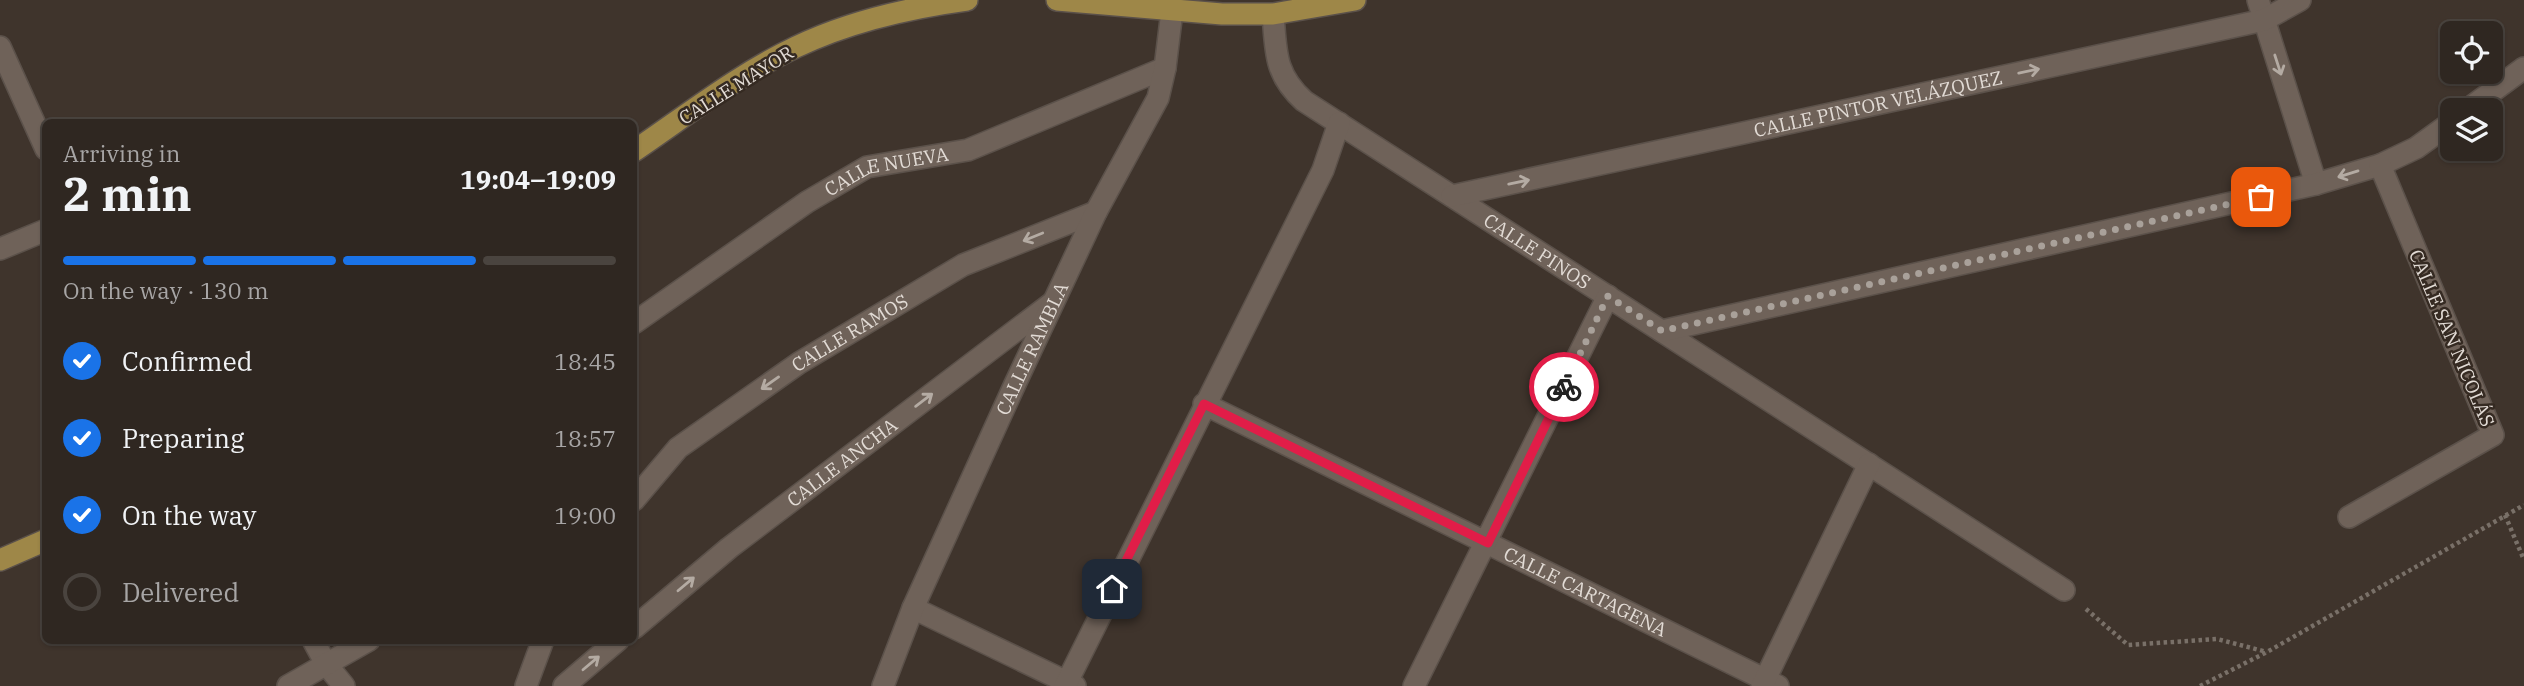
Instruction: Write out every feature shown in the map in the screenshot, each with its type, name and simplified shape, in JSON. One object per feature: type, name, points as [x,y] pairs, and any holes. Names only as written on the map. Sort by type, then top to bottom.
[{"type":"main road","name":"CALLE MAYOR","points":[[637,149],[763,65],[797,46],[870,19],[907,9],[967,0]]},
{"type":"main road","points":[[1057,0],[1172,11],[1273,14],[1355,0]]},
{"type":"main road","points":[[0,560],[42,542]]},
{"type":"street","name":"CALLE PINTOR VELÁZQUEZ","points":[[1452,196],[2300,0]]},
{"type":"street","points":[[2261,10],[2316,184]]},
{"type":"street","name":"CALLE RAMBLA","points":[[883,686],[913,608],[1096,212],[1157,99],[1165,68],[1172,11]]},
{"type":"street","name":"CALLE PINOS","points":[[1273,14],[1277,57],[1287,86],[1339,123],[2064,590]]},
{"type":"street","points":[[0,47],[42,140]]},
{"type":"street","name":"CALLE NUEVA","points":[[637,321],[807,202],[867,167],[968,150],[1165,68]]},
{"type":"street","points":[[2483,98],[2524,68]]},
{"type":"street","points":[[913,608],[1069,685],[1204,404],[1323,170],[1339,123]]},
{"type":"street","points":[[1662,331],[2316,184],[2380,165],[2416,148],[2440,131]]},
{"type":"street","name":"CALLE SAN NICOLÁS","points":[[2349,517],[2493,435],[2380,165]]},
{"type":"street","name":"CALLE RAMOS","points":[[637,496],[678,448],[799,363],[963,265],[1096,212]]},
{"type":"street","points":[[0,249],[42,232]]},
{"type":"street","points":[[1414,686],[1488,543],[1608,296]]},
{"type":"street","name":"CALLE ANCHA","points":[[637,625],[729,548],[1055,300]]},
{"type":"street","name":"CALLE CARTAGENA","points":[[1204,404],[1768,684]]},
{"type":"street","points":[[1768,684],[1869,464]]},
{"type":"street","points":[[315,644],[326,664],[344,686]]},
{"type":"street","points":[[288,686],[362,644]]},
{"type":"street","points":[[526,686],[542,644]]},
{"type":"street","points":[[564,686],[613,644]]},
{"type":"path","points":[[2200,686],[2267,652],[2524,505]]},
{"type":"path","points":[[2505,515],[2524,560]]},
{"type":"path","points":[[2064,590],[2128,645],[2217,639],[2267,652]]},
{"type":"way so far","points":[[1564,387],[1608,296],[1662,331],[2261,197]]},
{"type":"route","points":[[1112,589],[1204,404],[1488,543],[1564,387]]}]
